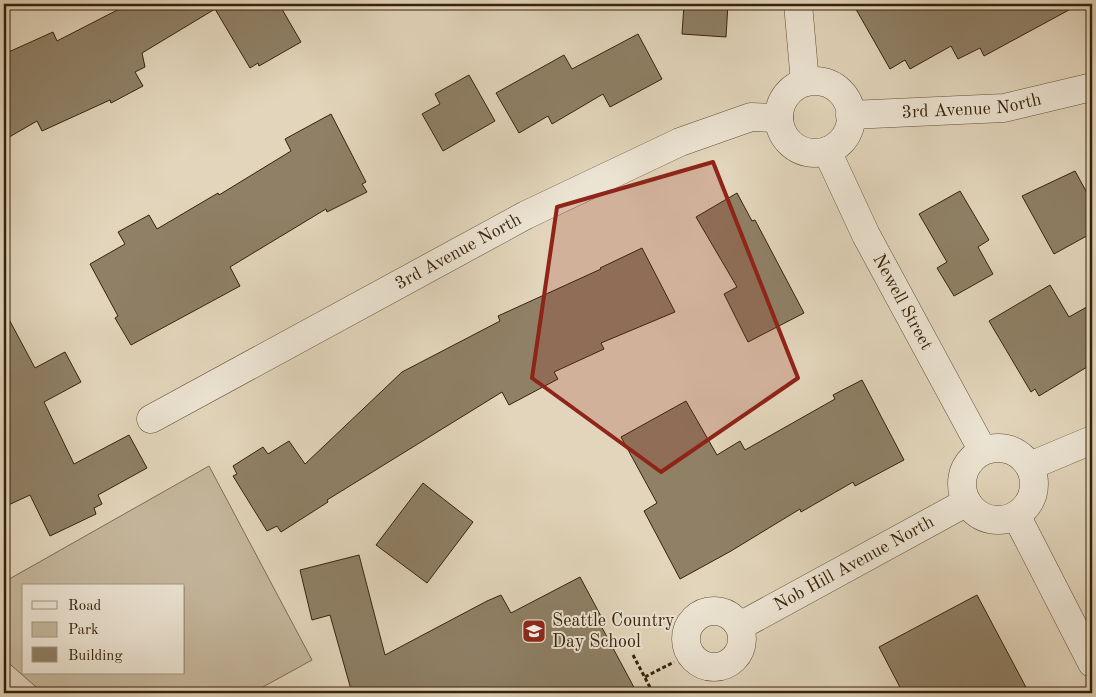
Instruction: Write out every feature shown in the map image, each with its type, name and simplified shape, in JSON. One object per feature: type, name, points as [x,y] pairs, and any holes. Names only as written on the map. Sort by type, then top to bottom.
[{"type":"street","points":[[798,4],[805,82]]},
{"type":"street","points":[[816,81],[828,83],[838,90],[846,99],[850,115],[850,124],[846,135],[838,145],[827,151],[815,153],[803,151],[793,146],[785,138],[779,118],[781,105],[786,95],[805,82],[816,81]]},
{"type":"street","name":"3rd Avenue North","points":[[850,115],[1004,108],[1092,87]]},
{"type":"street","name":"3rd Avenue North","points":[[151,419],[526,215],[680,142],[751,118],[779,118]]},
{"type":"street","name":"Newell Street","points":[[827,151],[866,234],[983,451]]},
{"type":"street","points":[[1030,466],[1092,440]]},
{"type":"street","points":[[1000,447],[1012,450],[1022,456],[1030,466],[1035,477],[1035,489],[1030,501],[1017,517],[1001,520],[988,519],[978,514],[967,502],[962,484],[964,472],[969,461],[983,451],[1000,447]]},
{"type":"street","name":"Nob Hill Avenue North","points":[[740,626],[967,502]]},
{"type":"street","points":[[1017,517],[1092,663]]},
{"type":"path","points":[[634,655],[653,693]]},
{"type":"path","points":[[645,677],[674,662]]},
{"type":"highlighted area","points":[[713,162],[798,378],[661,472],[532,378],[557,207]]},
{"type":"green space","points":[[209,466],[312,660],[252,693],[43,693],[4,659],[4,582]]},
{"type":"building","points":[[129,4],[279,4],[301,42],[259,66],[258,63],[250,68],[215,9],[142,53],[145,67],[135,72],[143,86],[111,103],[110,100],[42,131],[37,121],[4,140],[4,54],[53,32],[57,41]]},
{"type":"building","points":[[684,4],[728,4],[726,37],[682,34]]},
{"type":"building","points":[[853,4],[1080,4],[984,56],[980,48],[958,59],[951,46],[910,69],[905,60],[890,69]]},
{"type":"building","points":[[638,34],[662,79],[610,107],[603,94],[552,124],[548,116],[519,133],[496,93],[564,55],[572,69]]},
{"type":"building","points":[[469,75],[495,121],[443,151],[422,114],[440,104],[435,94]]},
{"type":"building","points":[[331,114],[366,182],[362,184],[367,192],[327,212],[326,209],[230,267],[240,286],[131,345],[115,318],[118,316],[90,264],[125,244],[118,232],[149,215],[157,229],[218,193],[219,195],[291,151],[285,139]]},
{"type":"building","points":[[1075,171],[1092,202],[1092,233],[1054,254],[1022,196]]},
{"type":"building","points":[[960,191],[989,240],[978,247],[993,274],[954,296],[937,268],[947,262],[919,214]]},
{"type":"building","points":[[737,193],[752,221],[755,220],[804,313],[748,342],[724,294],[737,287],[696,217]]},
{"type":"building","points":[[642,248],[675,312],[601,343],[604,349],[554,372],[558,379],[509,405],[502,392],[327,500],[328,502],[281,532],[277,526],[267,531],[233,476],[237,474],[233,466],[263,447],[268,454],[289,441],[305,464],[402,372],[500,321],[498,316]]},
{"type":"building","points":[[1050,285],[1069,317],[1092,304],[1092,364],[1039,396],[1035,389],[1031,392],[989,321]]},
{"type":"building","points":[[4,310],[35,368],[65,352],[81,382],[44,402],[74,464],[129,435],[147,468],[98,495],[102,504],[94,508],[96,514],[50,536],[30,495],[4,507]]},
{"type":"building","points":[[862,380],[904,460],[855,486],[853,482],[801,512],[800,509],[731,551],[680,579],[644,511],[657,503],[621,437],[686,401],[717,455],[740,441],[745,450],[835,399],[833,395]]},
{"type":"building","points":[[423,483],[473,522],[427,583],[376,545]]},
{"type":"building","points":[[359,555],[385,655],[501,595],[511,613],[580,577],[603,620],[599,622],[637,693],[352,693],[330,615],[312,620],[300,570]]},
{"type":"building","points":[[977,595],[1029,693],[903,693],[879,647]]},
{"type":"place","name":"Seattle Country Day School","points":[[534,631]]}]
